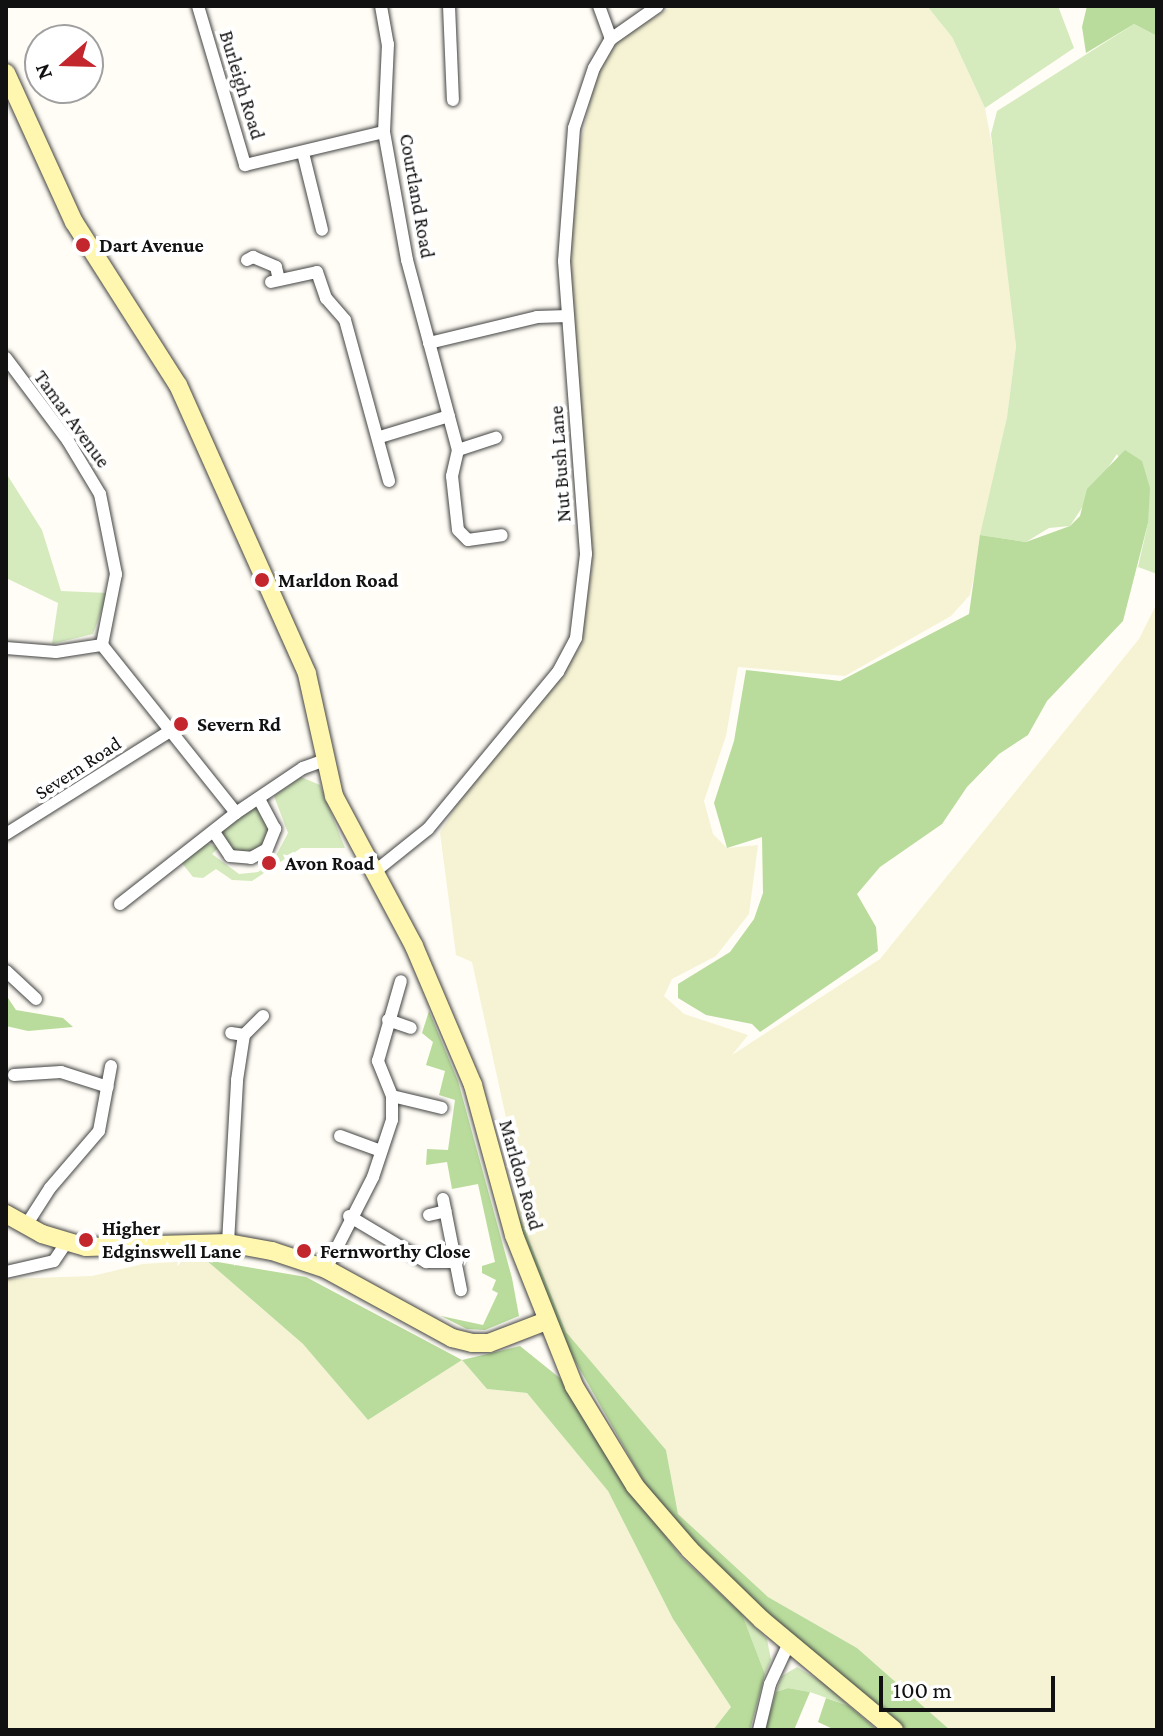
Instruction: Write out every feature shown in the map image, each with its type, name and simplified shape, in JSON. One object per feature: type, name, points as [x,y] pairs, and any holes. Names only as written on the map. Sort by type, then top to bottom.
[{"type":"street","name":"Burleigh Road","points":[[198,6],[245,165],[384,132]]},
{"type":"street","name":"Courtland Road","points":[[381,6],[388,44],[384,132],[407,260],[458,450],[452,476],[458,530],[463,535]]},
{"type":"street","points":[[449,6],[453,100]]},
{"type":"street","points":[[599,6],[611,39]]},
{"type":"street","name":"Nut Bush Lane","points":[[373,873],[428,829],[558,672],[576,638],[586,554],[568,316],[566,200],[574,128],[594,68],[611,39],[658,6]]},
{"type":"street","name":"Marldon Road","points":[[6,73],[74,222],[149,335],[211,455],[307,674],[334,796],[414,946],[473,1085],[514,1235],[574,1386],[635,1486],[690,1550],[894,1730]]},
{"type":"street","points":[[303,153],[322,230]]},
{"type":"street","points":[[247,260],[253,257],[276,267],[275,281],[317,272],[326,298],[345,320],[357,346],[389,481]]},
{"type":"street","points":[[429,343],[537,317],[568,316]]},
{"type":"street","name":"Tamar Avenue","points":[[6,358],[90,472],[107,516],[116,574],[102,645]]},
{"type":"street","points":[[380,437],[449,416]]},
{"type":"street","points":[[458,450],[496,438]]},
{"type":"street","points":[[451,545],[463,535],[468,540],[502,535]]},
{"type":"street","points":[[6,648],[56,652],[102,645],[236,813]]},
{"type":"street","name":"Severn Road","points":[[6,834],[170,731]]},
{"type":"street","points":[[120,904],[236,813],[325,760]]},
{"type":"street","points":[[214,832],[230,856],[251,858],[267,849],[275,829],[259,799]]},
{"type":"street","points":[[6,971],[29,998]]},
{"type":"street","points":[[326,1269],[349,1216],[373,1177],[392,1120],[392,1096],[378,1061],[401,981]]},
{"type":"street","points":[[228,1243],[238,1034],[263,1016]]},
{"type":"street","points":[[388,1020],[411,1028]]},
{"type":"street","points":[[25,1227],[99,1131],[111,1066]]},
{"type":"street","points":[[14,1075],[61,1072],[108,1087]]},
{"type":"street","points":[[392,1096],[442,1108]]},
{"type":"street","points":[[340,1136],[381,1151]]},
{"type":"street","points":[[429,1215],[444,1205],[461,1290]]},
{"type":"street","points":[[6,1214],[25,1227],[66,1243],[105,1248],[228,1243],[326,1269],[452,1338],[472,1343],[489,1343],[546,1321]]},
{"type":"street","points":[[349,1216],[426,1262],[457,1262]]},
{"type":"street","points":[[6,1272],[54,1261],[66,1243]]},
{"type":"street","points":[[759,1730],[770,1684],[790,1641]]},
{"type":"shaded area","points":[[672,6],[927,6],[952,37],[985,108],[1000,189],[1016,346],[1007,417],[970,595],[951,616],[845,676],[738,667],[726,736],[704,801],[713,834],[727,848],[758,845],[749,914],[716,956],[672,979],[664,996],[684,1014],[748,1035],[732,1055],[880,959],[1139,639],[1157,603],[1157,1730],[950,1730],[857,1648],[768,1597],[678,1514],[666,1450],[566,1332],[513,1200],[528,1169],[515,1159],[472,962],[456,955],[440,833],[463,794],[580,648],[592,565],[568,259],[578,154],[598,68],[609,46]]},
{"type":"shaded area","points":[[206,1260],[303,1344],[368,1420],[462,1360],[487,1389],[527,1393],[608,1491],[673,1619],[731,1707],[713,1730],[6,1730],[6,1279],[92,1276],[143,1264]]},
{"type":"green space","points":[[927,6],[1058,6],[1074,48],[985,108],[952,37]]},
{"type":"green space","points":[[1087,6],[1157,6],[1157,36],[1134,24],[1086,53],[1082,27]]},
{"type":"green space","points":[[1134,24],[1157,36],[1157,574],[1138,567],[1148,523],[1117,454],[1070,526],[1049,528],[1026,542],[980,535],[1007,417],[1016,346],[991,134],[997,111]]},
{"type":"green space","points":[[1125,450],[1142,461],[1150,488],[1148,523],[1123,621],[1047,701],[1028,735],[999,754],[967,787],[942,824],[880,867],[857,894],[876,927],[878,951],[760,1032],[752,1024],[706,1015],[678,998],[678,984],[730,952],[754,919],[763,893],[762,837],[727,848],[714,803],[734,741],[746,670],[840,681],[969,614],[980,535],[1026,542],[1070,526],[1080,516],[1087,489]]},
{"type":"green space","points":[[6,473],[42,530],[61,591],[108,593],[93,634],[52,644],[58,603],[6,578]]},
{"type":"green space","points":[[301,777],[320,785],[345,848],[301,848],[252,881],[232,880],[216,869],[203,878],[193,877],[181,862],[207,843],[218,848],[212,854],[239,874],[258,872],[272,863],[288,833],[274,796]]},
{"type":"green space","points":[[259,799],[274,838],[241,858],[214,832]]},
{"type":"green space","points":[[6,995],[16,1010],[63,1018],[73,1027],[28,1031],[6,1026]]},
{"type":"green space","points":[[429,1011],[458,1081],[512,1278],[519,1316],[485,1330],[467,1329],[441,1316],[483,1325],[498,1293],[492,1290],[496,1280],[482,1273],[482,1266],[495,1262],[478,1184],[452,1189],[447,1162],[426,1165],[427,1149],[448,1150],[455,1100],[439,1095],[445,1071],[426,1065],[433,1042],[422,1033]]},
{"type":"green space","points":[[513,1200],[566,1332],[666,1450],[678,1514],[768,1597],[857,1648],[950,1730],[907,1730],[734,1587],[649,1491],[558,1331],[517,1230]]},
{"type":"green space","points":[[206,1260],[306,1277],[462,1360],[368,1420],[303,1344]]},
{"type":"green space","points":[[520,1346],[561,1379],[628,1487],[682,1558],[742,1614],[765,1674],[750,1730],[713,1730],[731,1707],[673,1619],[608,1491],[527,1393],[487,1389],[462,1360]]},
{"type":"green space","points":[[742,1614],[767,1639],[771,1660],[765,1674]]},
{"type":"green space","points":[[797,1667],[825,1684],[849,1706],[810,1692],[788,1688],[776,1692],[782,1676]]},
{"type":"green space","points":[[788,1688],[810,1692],[794,1730],[765,1730],[776,1692]]},
{"type":"green space","points":[[826,1698],[849,1706],[877,1730],[835,1730],[818,1722]]},
{"type":"place","name":"Dart Avenue","points":[[83,245]]},
{"type":"place","name":"Marldon Road","points":[[262,580]]},
{"type":"place","name":"Severn Rd","points":[[181,724]]},
{"type":"place","name":"Avon Road","points":[[269,863]]},
{"type":"place","name":"Higher Edginswell Lane","points":[[86,1240]]},
{"type":"place","name":"Fernworthy Close","points":[[304,1251]]}]
